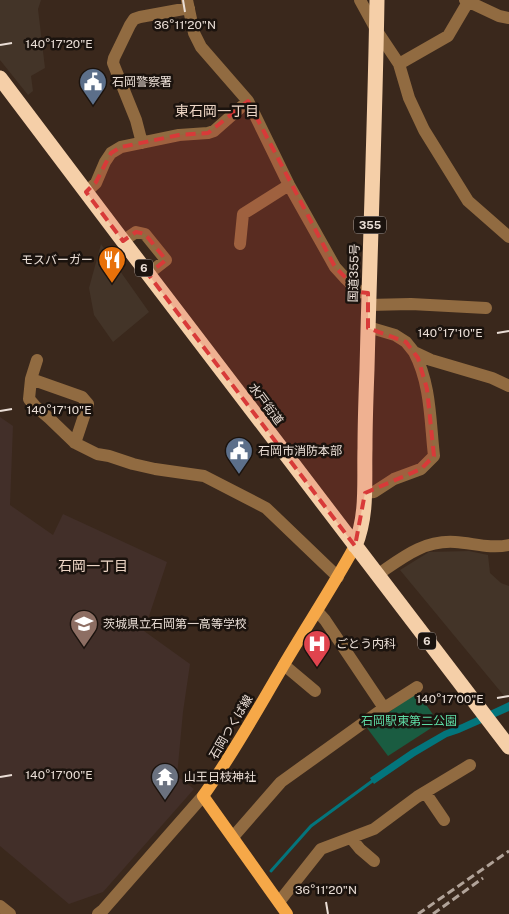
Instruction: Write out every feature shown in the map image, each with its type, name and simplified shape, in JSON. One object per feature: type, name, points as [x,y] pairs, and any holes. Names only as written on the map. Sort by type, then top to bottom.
[{"type":"highway","name":"国道355号","points":[[355,546],[362,523],[365,493],[368,299],[377,0]]},
{"type":"highway","name":"水戸街道","points":[[0,78],[509,747]]},
{"type":"main road","name":"石岡つくば線","points":[[203,796],[235,750],[355,546]]},
{"type":"main road","points":[[203,796],[288,914]]},
{"type":"street","points":[[360,0],[377,31],[399,64],[409,98],[424,130],[468,201],[509,237]]},
{"type":"street","points":[[399,64],[448,36],[469,1],[499,16],[509,18]]},
{"type":"street","points":[[142,142],[136,120],[113,63],[114,58],[134,19],[188,4],[194,33],[201,47],[248,101],[289,185],[335,267],[345,278],[368,299],[410,304],[486,308]]},
{"type":"street","points":[[86,192],[96,182],[111,153],[121,147],[179,135],[208,134],[214,131],[248,101]]},
{"type":"street","points":[[240,244],[243,214],[289,185]]},
{"type":"street","points":[[123,241],[136,232],[145,234],[166,260],[148,274]]},
{"type":"street","points":[[365,493],[374,492],[394,479],[421,469],[434,456],[427,390],[418,358],[406,342],[395,335],[368,327]]},
{"type":"street","points":[[414,352],[431,360],[492,378],[509,386]]},
{"type":"street","points":[[37,360],[29,399],[34,406],[50,418],[75,443],[97,454],[133,464],[204,476],[266,508],[338,576]]},
{"type":"street","points":[[32,379],[82,397],[88,404],[75,443]]},
{"type":"street","points":[[377,575],[408,553],[428,545],[453,542],[493,547],[509,545]]},
{"type":"street","points":[[317,611],[384,708]]},
{"type":"street","points":[[284,665],[315,691]]},
{"type":"street","points":[[233,837],[281,782],[384,708],[417,687]]},
{"type":"street","points":[[279,902],[321,849],[374,828],[425,792],[470,765]]},
{"type":"street","points":[[425,792],[444,820]]},
{"type":"street","points":[[98,914],[203,796]]},
{"type":"street","points":[[350,838],[374,861]]},
{"type":"street","points":[[0,906],[10,914]]},
{"type":"highlighted area","points":[[248,101],[335,267],[360,292],[368,293],[368,328],[406,342],[418,358],[427,389],[434,456],[421,469],[365,493],[355,546],[148,274],[166,260],[145,234],[136,232],[123,241],[86,192],[96,182],[111,153],[121,147],[179,135],[208,133]]},
{"type":"shaded area","points":[[0,0],[41,0],[38,9],[45,68],[31,76],[33,91],[28,95],[0,60]]},
{"type":"shaded area","points":[[101,244],[149,312],[113,342],[94,315],[89,288]]},
{"type":"shaded area","name":"茨城県立石岡第一高等学校","points":[[0,417],[13,426],[10,505],[53,535],[63,514],[167,562],[144,631],[190,664],[177,776],[194,789],[103,892],[69,904],[0,846]]},
{"type":"shaded area","points":[[469,551],[488,555],[490,573],[501,583],[509,586],[509,696],[505,697],[400,570],[429,552]]},
{"type":"green space","name":"石岡駅東第二公園","points":[[417,692],[439,723],[388,756],[367,728]]},
{"type":"water","points":[[509,702],[509,711],[447,737],[374,784],[370,778],[411,750],[444,731]]},
{"type":"waterway","points":[[271,871],[311,826],[375,779]]},
{"type":"railway","points":[[418,914],[509,851]]},
{"type":"railway","points":[[433,914],[483,878]]},
{"type":"place","name":"石岡警察署","points":[[93,106]]},
{"type":"place","name":"モスバーガー","points":[[112,284]]},
{"type":"place","name":"石岡市消防本部","points":[[239,475]]},
{"type":"place","name":"茨城県立石岡第一高等学校","points":[[84,648]]},
{"type":"place","name":"ごとう内科","points":[[317,668]]},
{"type":"place","name":"山王日枝神社","points":[[165,801]]},
{"type":"district","name":"東石岡一丁目","points":[[217,111]]},
{"type":"district","name":"石岡一丁目","points":[[93,566]]}]
